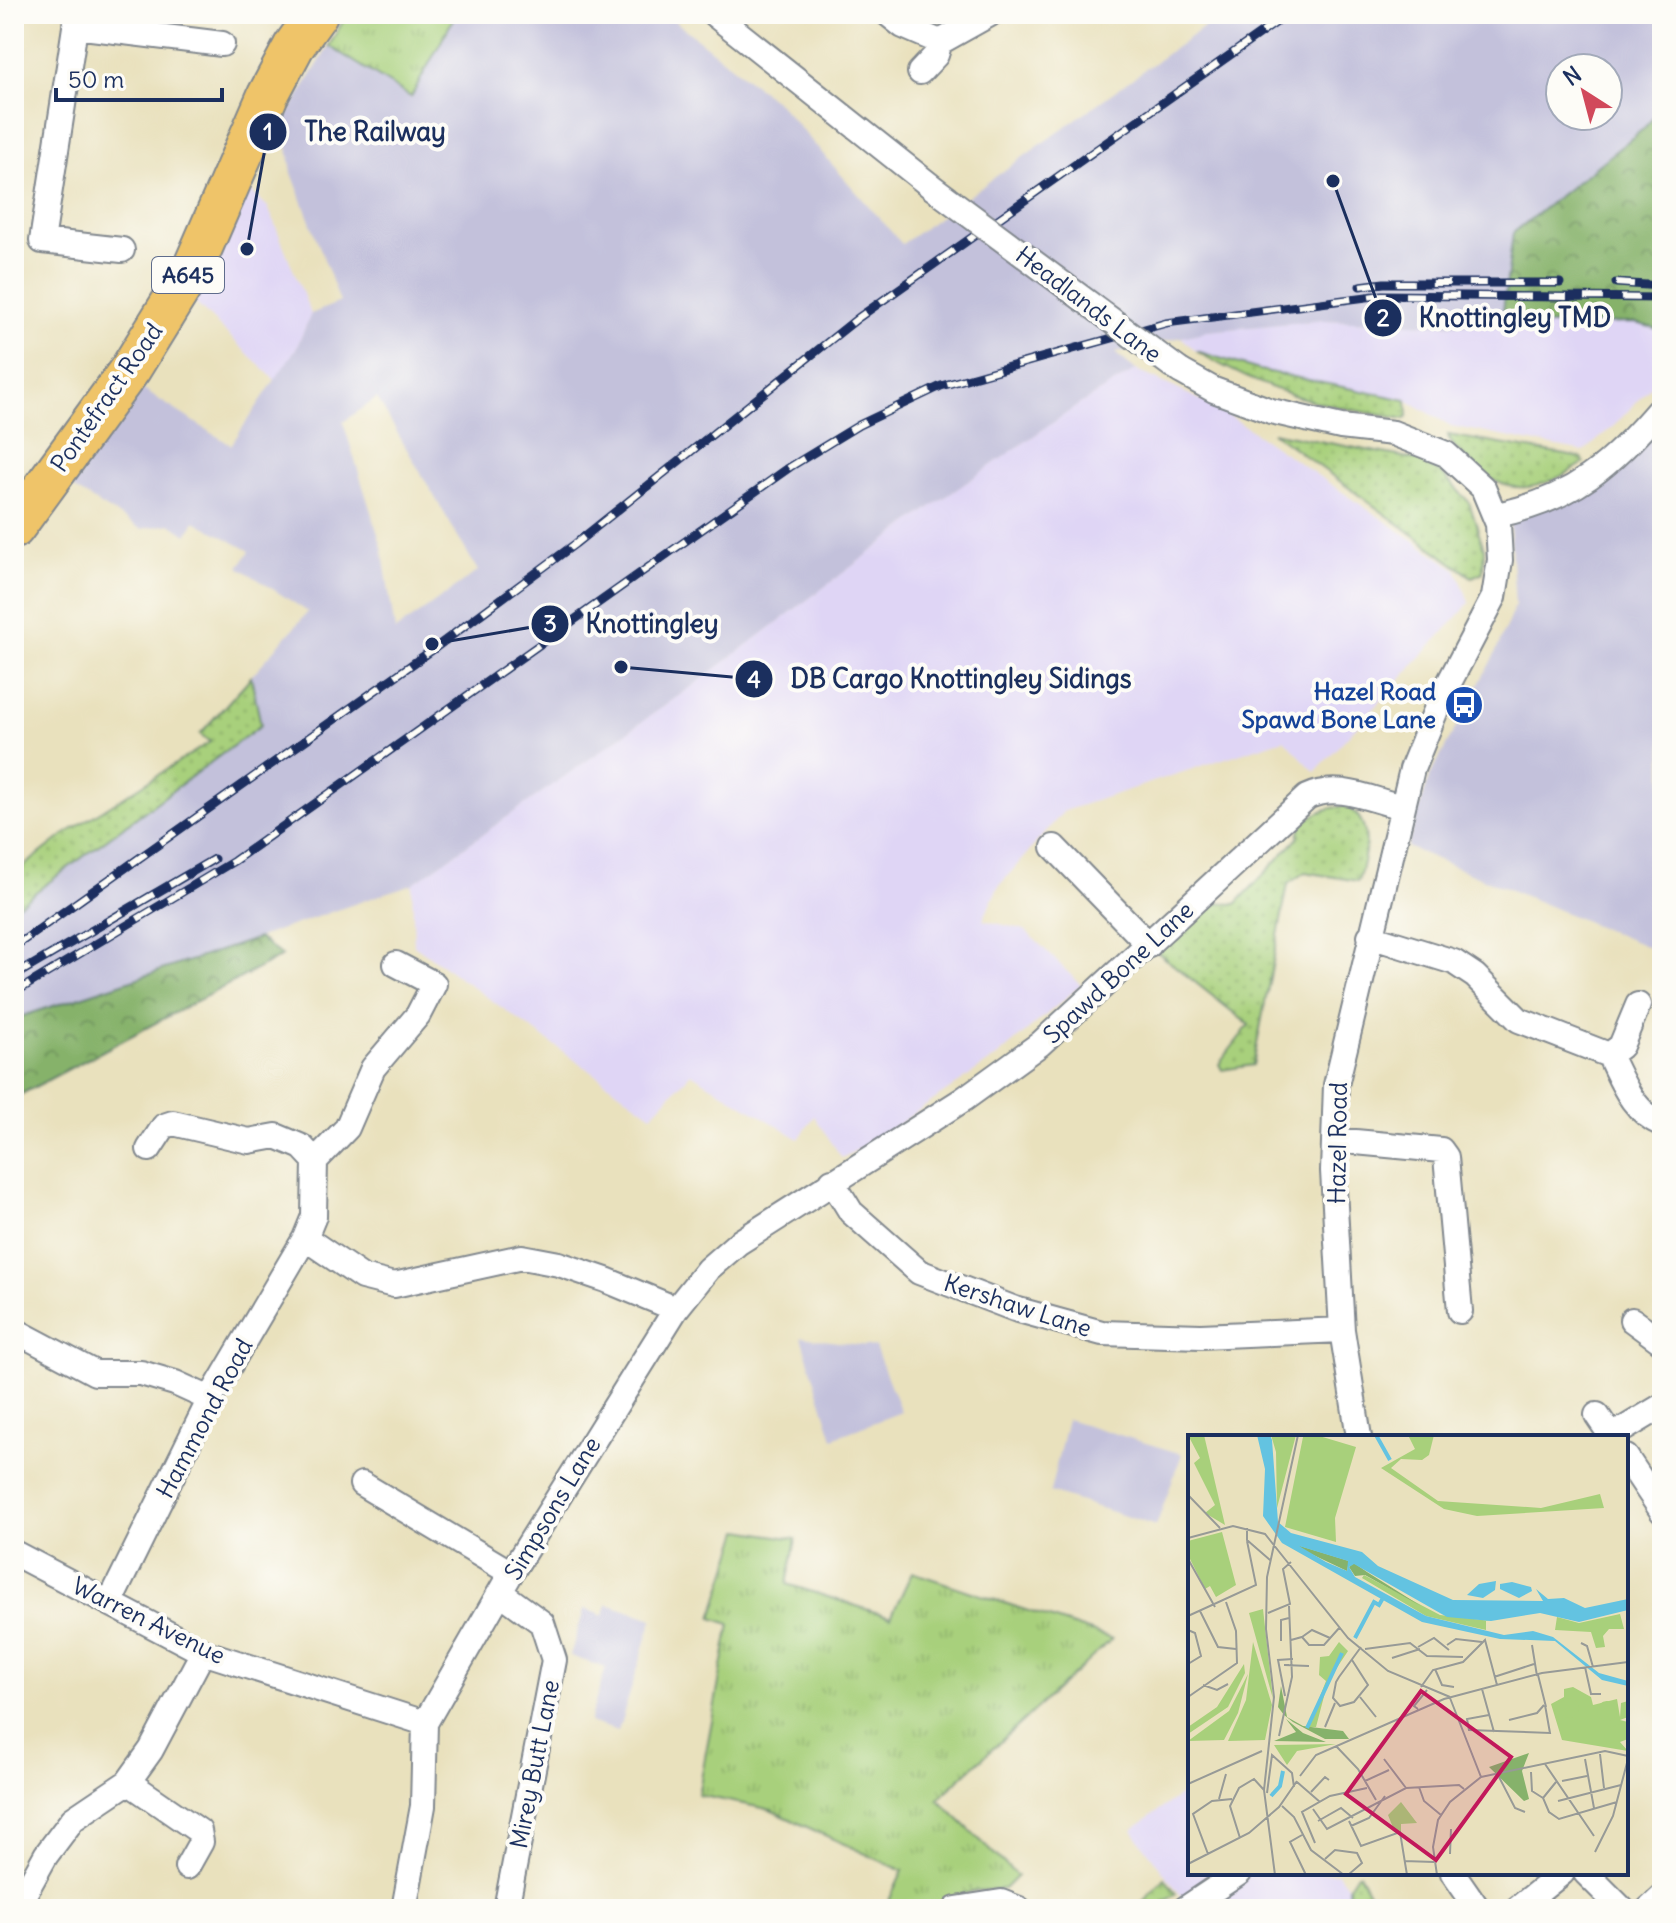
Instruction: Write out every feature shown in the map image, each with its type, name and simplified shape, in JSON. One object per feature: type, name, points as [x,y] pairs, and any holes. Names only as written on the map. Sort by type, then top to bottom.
[{"type":"main road","name":"Pontefract Road","points":[[14,528],[131,368],[194,266],[297,30],[317,14]]},
{"type":"street","name":"Headlands Lane","points":[[714,14],[932,187],[1180,371],[1214,390],[1271,411],[1341,427],[1393,433],[1425,444],[1446,454],[1469,472],[1483,488],[1496,515]]},
{"type":"street","points":[[888,14],[931,41],[944,41]]},
{"type":"street","points":[[920,72],[944,41],[990,14]]},
{"type":"street","points":[[122,250],[42,241],[76,20],[222,44]]},
{"type":"street","points":[[1496,515],[1561,496],[1623,453],[1662,406]]},
{"type":"street","name":"Hazel Road","points":[[1359,1435],[1342,1330],[1334,1140],[1336,1085],[1412,769],[1440,700],[1494,597],[1500,560],[1496,515]]},
{"type":"street","name":"Spawd Bone Lane","points":[[832,1181],[1008,1069],[1149,945],[1307,797],[1322,791],[1347,791],[1402,807]]},
{"type":"street","points":[[1054,847],[1149,945]]},
{"type":"street","points":[[1370,936],[1454,962],[1475,976],[1519,1020],[1609,1055],[1636,1107],[1646,1117],[1662,1124]]},
{"type":"street","points":[[149,1149],[164,1126],[173,1123],[249,1141],[276,1136],[302,1147],[315,1161],[347,1128],[373,1068],[418,1015],[434,984],[396,964]]},
{"type":"street","points":[[1609,1055],[1621,1046],[1638,1005]]},
{"type":"street","points":[[1334,1140],[1441,1150],[1446,1157],[1460,1311]]},
{"type":"street","name":"Hammond Road","points":[[110,1602],[210,1399],[305,1238],[314,1216],[315,1161]]},
{"type":"street","name":"Simpsons Lane","points":[[404,1909],[423,1806],[425,1723],[506,1583],[676,1309],[708,1269],[738,1243],[832,1181]]},
{"type":"street","name":"Kershaw Lane","points":[[832,1181],[851,1212],[919,1272],[1015,1309],[1102,1333],[1201,1336],[1342,1330]]},
{"type":"street","points":[[305,1238],[362,1277],[394,1285],[522,1257],[559,1264],[676,1309]]},
{"type":"street","points":[[1632,1320],[1662,1342]]},
{"type":"street","points":[[14,1330],[95,1373],[141,1373],[175,1383],[210,1399]]},
{"type":"street","points":[[1615,1435],[1662,1406]]},
{"type":"street","points":[[1597,1415],[1611,1435]]},
{"type":"street","points":[[1628,1460],[1662,1511]]},
{"type":"street","name":"Mirey Butt Lane","points":[[362,1484],[506,1583],[542,1623],[554,1660],[506,1909]]},
{"type":"street","name":"Warren Avenue","points":[[14,1553],[203,1652],[425,1723]]},
{"type":"street","points":[[16,1909],[46,1855],[73,1819],[128,1782],[151,1750],[203,1652]]},
{"type":"street","points":[[128,1782],[199,1831],[201,1842],[187,1867]]},
{"type":"street","points":[[1185,1909],[1236,1875]]},
{"type":"street","points":[[1454,1875],[1478,1909]]},
{"type":"street","points":[[1517,1909],[1560,1875]]},
{"type":"street","points":[[1588,1875],[1622,1909]]},
{"type":"street","points":[[1649,1909],[1662,1897]]},
{"type":"street","points":[[956,1909],[1001,1902],[1019,1909]]},
{"type":"shaded area","points":[[456,14],[666,14],[779,104],[902,244],[1222,14],[1662,14],[1662,108],[1643,129],[1513,233],[1501,326],[1322,320],[1207,331],[1115,353],[1136,370],[1081,403],[928,509],[691,687],[412,884],[259,937],[282,956],[14,1098],[14,874],[65,834],[210,742],[200,734],[308,612],[239,567],[250,551],[195,521],[187,535],[170,524],[141,529],[64,483],[134,384],[231,445],[297,347],[311,314],[340,302],[292,173],[284,121],[329,46],[411,97]],"holes":[[[377,398],[478,571],[395,631],[382,547],[343,422]]]},
{"type":"shaded area","points":[[243,184],[268,207],[311,314],[297,347],[276,381],[189,297]]},
{"type":"shaded area","points":[[1322,320],[1501,326],[1635,323],[1662,330],[1662,374],[1616,424],[1584,452],[1451,426],[1407,400],[1259,370],[1196,351],[1181,337],[1207,331]]},
{"type":"shaded area","points":[[1136,370],[1218,408],[1456,569],[1470,603],[1315,772],[1284,739],[1064,811],[998,887],[983,920],[1025,930],[1081,985],[998,1056],[880,1137],[842,1158],[814,1116],[799,1139],[691,1073],[652,1115],[414,945],[412,884],[691,687],[928,509],[1081,403]]},
{"type":"shaded area","points":[[1662,406],[1662,953],[1407,847],[1430,776],[1495,654],[1515,605],[1509,512],[1561,496]]},
{"type":"shaded area","points":[[801,1337],[875,1347],[901,1412],[833,1438]]},
{"type":"shaded area","points":[[1067,1419],[1182,1454],[1156,1526],[1050,1492]]},
{"type":"shaded area","points":[[607,1604],[653,1619],[618,1731],[589,1722],[606,1668],[570,1656],[584,1609],[604,1615]]},
{"type":"shaded area","points":[[1188,1789],[1188,1875],[1339,1875],[1352,1892],[1328,1909],[1191,1909],[1132,1830]]},
{"type":"green space","points":[[347,14],[456,14],[411,97],[329,46]]},
{"type":"green space","points":[[1662,108],[1662,330],[1635,323],[1501,326],[1513,233],[1643,129]]},
{"type":"green space","points":[[1196,351],[1259,370],[1407,400],[1408,415],[1405,419],[1375,414],[1297,396],[1248,378]]},
{"type":"green space","points":[[1272,432],[1419,460],[1442,474],[1469,502],[1484,549],[1483,572],[1472,577]]},
{"type":"green space","points":[[1448,435],[1582,458],[1584,463],[1541,484],[1513,487],[1486,476],[1458,451]]},
{"type":"green space","points":[[251,677],[261,725],[14,908],[14,874],[65,834],[210,742],[200,734]]},
{"type":"green space","points":[[1344,806],[1360,820],[1366,839],[1358,881],[1305,872],[1288,884],[1253,1065],[1222,1070],[1219,1064],[1249,1025],[1157,952],[1210,903],[1236,904],[1298,838],[1309,819],[1322,811]]},
{"type":"green space","points":[[258,938],[282,956],[14,1098],[14,1019]]},
{"type":"green space","points":[[740,1530],[796,1539],[787,1584],[891,1617],[912,1572],[1112,1639],[938,1799],[1017,1876],[1004,1889],[959,1895],[935,1909],[885,1909],[903,1871],[768,1809],[698,1795],[730,1624],[712,1618]]},
{"type":"green space","points":[[1356,1875],[1360,1875],[1378,1909],[1349,1909],[1348,1887]]},
{"type":"green space","points":[[1165,1878],[1176,1894],[1153,1909],[1136,1909]]},
{"type":"railway","points":[[14,947],[435,648],[575,544],[858,318],[1288,14]]},
{"type":"railway","points":[[1360,286],[1384,283],[1560,283]]},
{"type":"railway","points":[[1616,283],[1662,286]]},
{"type":"railway","points":[[14,993],[234,861],[790,467],[859,425],[941,386],[1166,323],[1382,295],[1662,298]]},
{"type":"railway","points":[[14,976],[214,859]]},
{"type":"place","name":"Knottingley TMD","points":[[1333,181]]},
{"type":"place","name":"The Railway","points":[[247,249]]},
{"type":"place","name":"Knottingley","points":[[432,644]]},
{"type":"place","name":"DB Cargo Knottingley Sidings","points":[[621,667]]},
{"type":"place","name":"Hazel Road Spawd Bone Lane","points":[[1464,705]]}]
